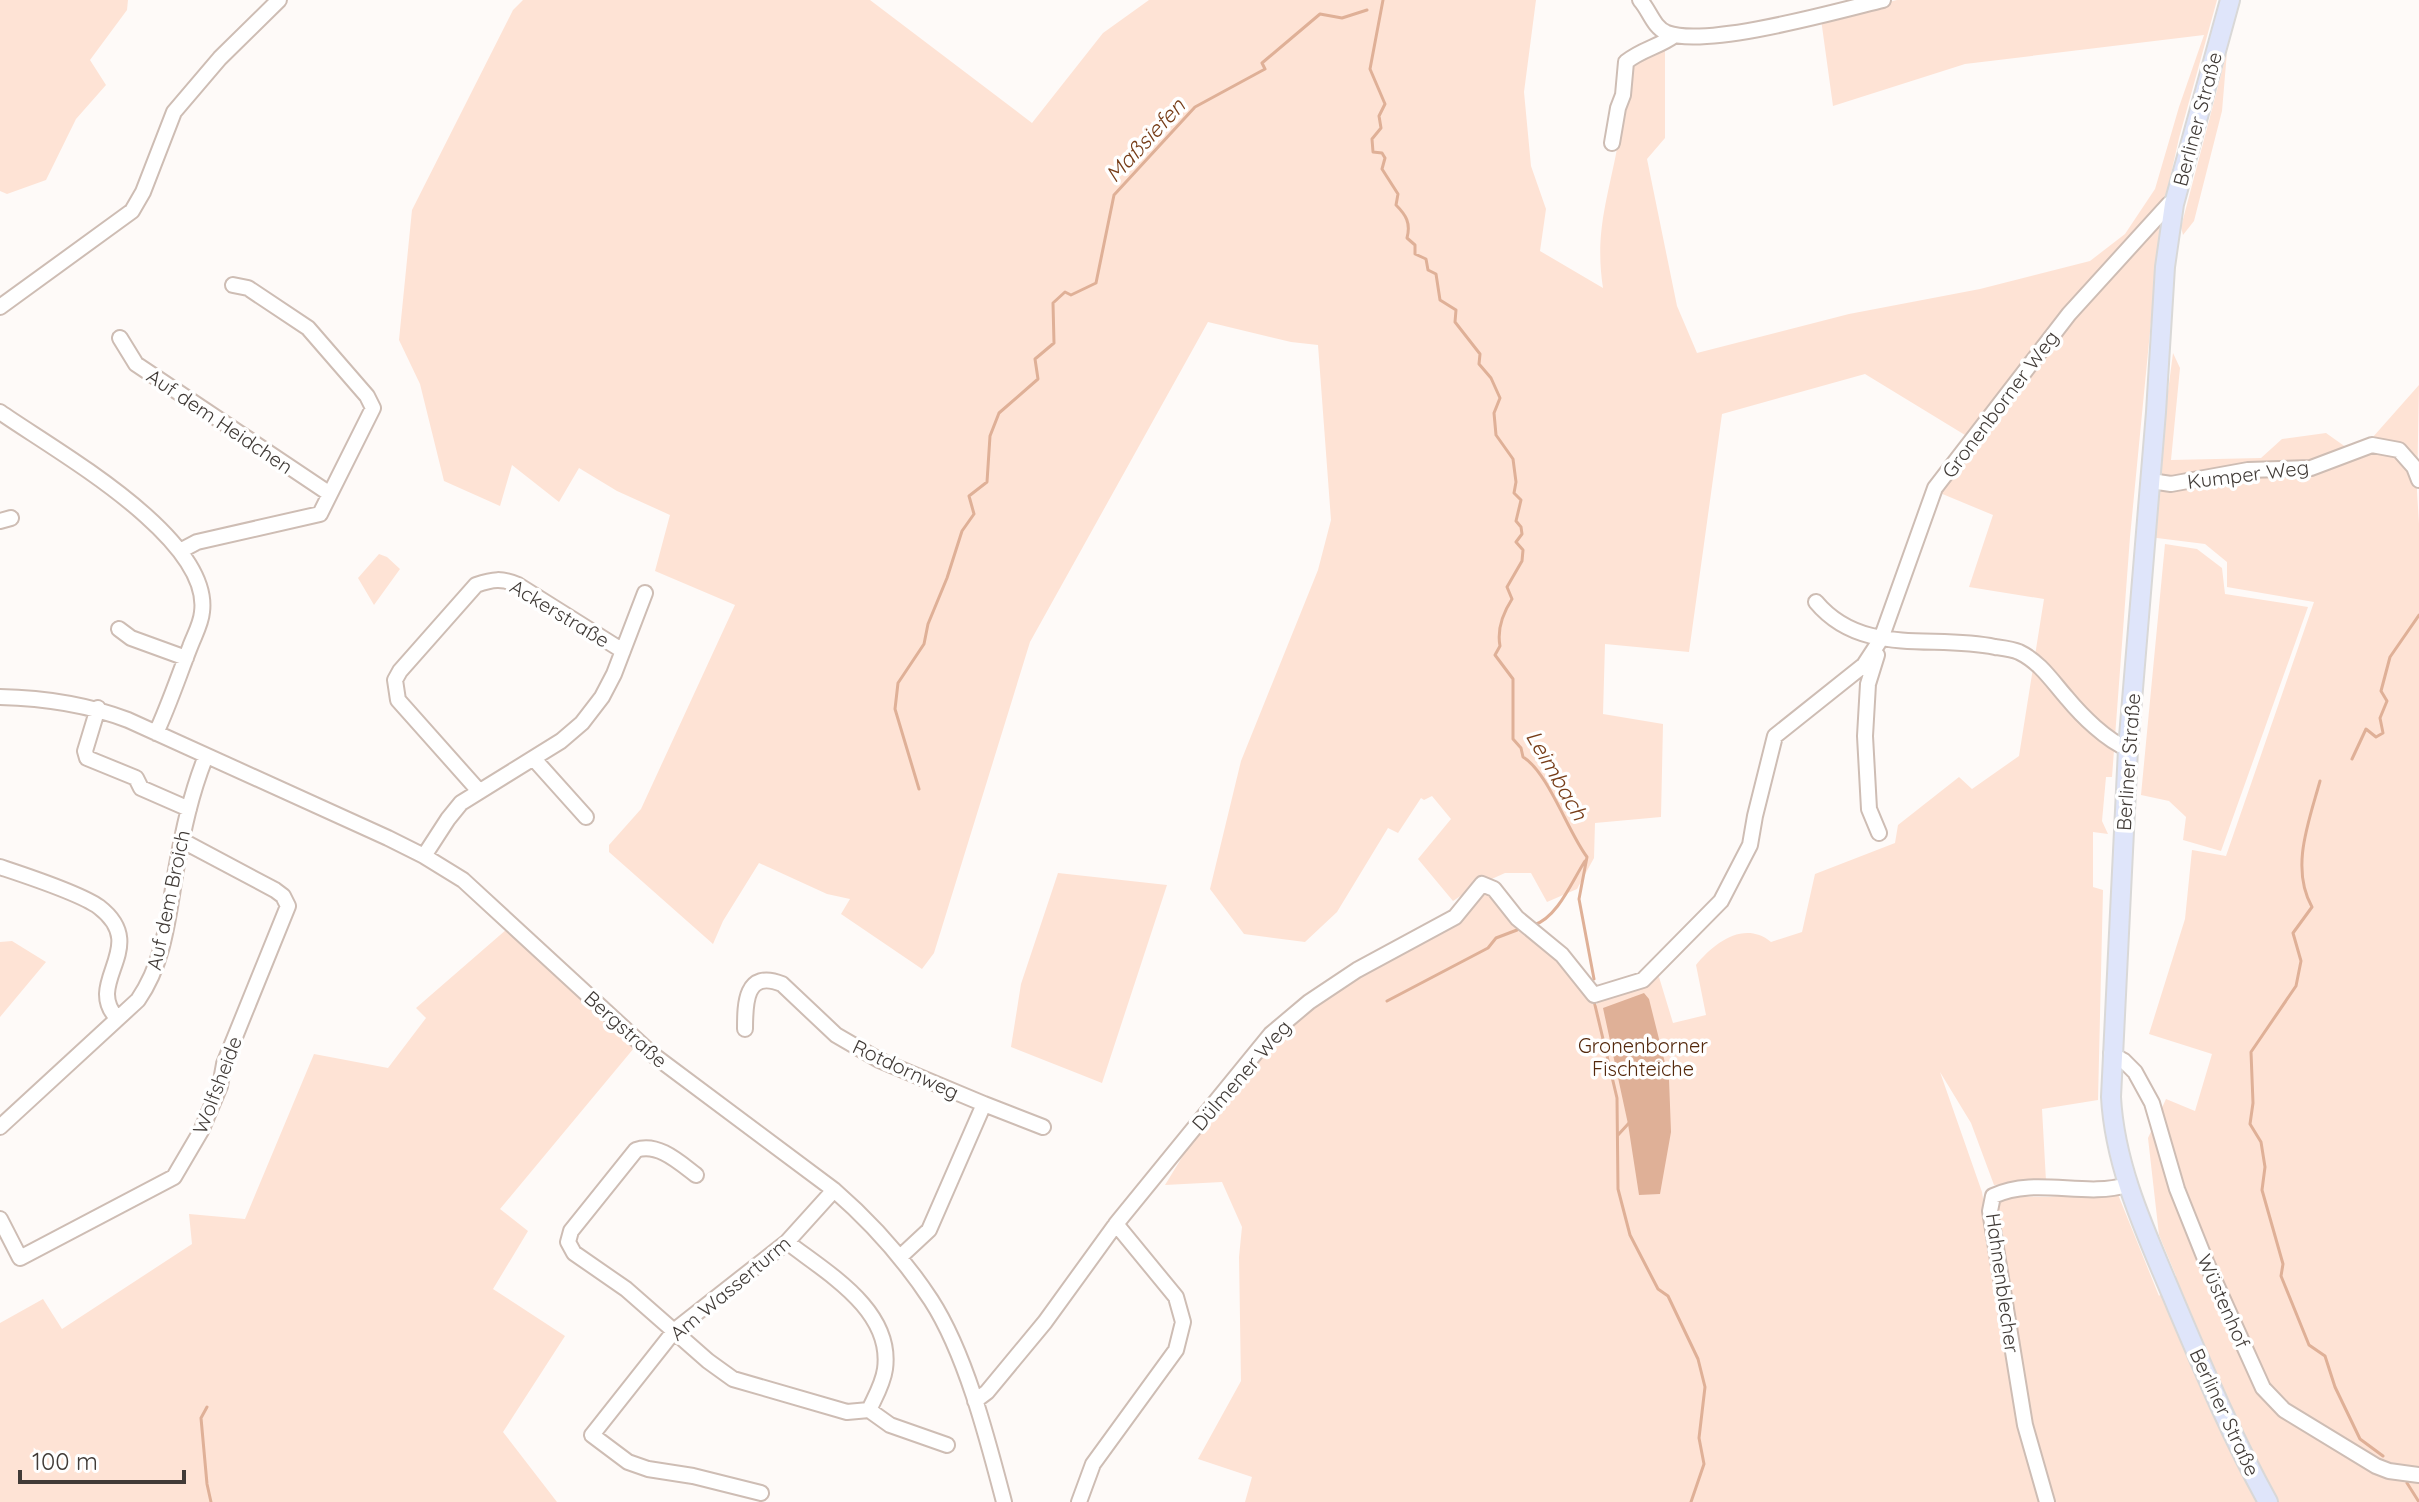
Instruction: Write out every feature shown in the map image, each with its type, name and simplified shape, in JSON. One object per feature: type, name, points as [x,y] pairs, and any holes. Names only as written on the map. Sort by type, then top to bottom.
[{"type":"main road","name":"Berliner Straße","points":[[2230,0],[2174,204],[2165,267],[2151,481],[2128,749],[2111,1054],[2112,1116],[2127,1185],[2212,1389],[2268,1502]]},
{"type":"street","points":[[0,307],[132,211],[143,192],[174,112],[220,58],[279,0]]},
{"type":"street","points":[[1640,0],[1658,27],[1675,35],[1699,36],[1773,26],[1883,0]]},
{"type":"street","points":[[1612,143],[1623,95],[1626,62],[1642,50],[1662,44],[1675,35]]},
{"type":"street","name":"Gronenborner Weg","points":[[1879,833],[1869,809],[1865,736],[1868,684],[1935,488],[2069,314],[2169,204],[2174,204]]},
{"type":"street","points":[[180,551],[197,542],[320,514],[373,408],[367,396],[308,328],[248,288],[233,285]]},
{"type":"street","name":"Auf dem Heidchen","points":[[120,338],[136,364],[330,494]]},
{"type":"street","points":[[0,412],[145,514],[180,551],[201,585],[202,613],[156,733]]},
{"type":"street","name":"Kumper Weg","points":[[2151,481],[2171,484],[2248,470],[2311,468],[2372,445],[2399,450],[2414,467],[2419,480]]},
{"type":"street","name":"Ackerstraße","points":[[479,791],[398,700],[395,691],[395,680],[400,671],[476,585],[493,579],[505,579],[623,651]]},
{"type":"street","points":[[424,856],[461,803],[534,759],[582,723],[602,697],[645,593]]},
{"type":"street","points":[[1816,602],[1830,619],[1850,630],[1881,639],[1968,641],[2018,651],[2042,667],[2069,701],[2117,745],[2128,749]]},
{"type":"street","points":[[119,629],[131,638],[186,658]]},
{"type":"street","name":"Gronenborner Weg","points":[[1593,992],[1594,995],[1643,980],[1721,901],[1750,845],[1775,736],[1864,665],[1881,639]]},
{"type":"street","name":"Bergstraße","points":[[0,697],[67,701],[98,708],[424,856],[463,880],[652,1054],[834,1190],[900,1257],[933,1303],[950,1337],[975,1401],[1004,1502]]},
{"type":"street","points":[[98,708],[85,751],[87,758],[136,778],[141,788],[189,809]]},
{"type":"street","name":"Auf dem Broich","points":[[0,1127],[138,1000],[156,969],[181,840],[206,756]]},
{"type":"street","points":[[534,759],[586,817]]},
{"type":"street","name":"Wolfsheide","points":[[0,1219],[20,1258],[174,1177],[201,1131],[220,1086],[224,1064],[288,906],[283,896],[275,890],[181,840]]},
{"type":"street","points":[[0,867],[88,901],[108,915],[120,942],[119,957],[105,992],[105,1001],[117,1018]]},
{"type":"street","name":"Dülmener Weg","points":[[975,1401],[987,1392],[1045,1322],[1116,1224],[1271,1034],[1309,1002],[1357,970],[1455,917],[1482,884],[1494,889],[1517,918],[1562,955],[1593,992]]},
{"type":"street","name":"Rotdornweg","points":[[745,1029],[745,1006],[749,992],[758,982],[765,979],[774,981],[782,984],[836,1035],[879,1060],[984,1104]]},
{"type":"street","name":"Wüstenhof","points":[[2111,1054],[2129,1065],[2148,1094],[2177,1189],[2263,1388],[2284,1410],[2376,1466],[2419,1475]]},
{"type":"street","points":[[900,1257],[929,1230],[984,1104],[1043,1127]]},
{"type":"street","points":[[696,1175],[661,1151],[636,1150],[579,1217],[568,1242],[574,1253],[626,1289],[733,1379],[847,1412],[869,1410],[890,1425],[947,1445]]},
{"type":"street","name":"Hahnenblecher","points":[[2047,1502],[2025,1425],[1990,1211],[1993,1196],[2029,1188],[2104,1190],[2127,1185]]},
{"type":"street","name":"Am Wasserturm","points":[[761,1493],[693,1476],[648,1469],[628,1462],[592,1435],[675,1330],[787,1242],[834,1190]]},
{"type":"street","points":[[1079,1502],[1093,1464],[1176,1350],[1183,1322],[1176,1297],[1116,1224]]},
{"type":"street","points":[[787,1242],[853,1294],[866,1308],[881,1336],[885,1368],[869,1410]]},
{"type":"green space","points":[[0,0],[128,0],[127,10],[90,60],[106,85],[76,119],[46,180],[7,194],[0,191]]},
{"type":"green space","name":"Gronenborner Fischteiche","points":[[523,0],[870,0],[1032,123],[1103,33],[1149,0],[1536,0],[1524,92],[1531,166],[1546,209],[1540,251],[1603,288],[1600,252],[1603,220],[1630,62],[1665,48],[1665,138],[1647,159],[1677,306],[1697,353],[1849,314],[1980,289],[2090,261],[2125,234],[2155,189],[2204,35],[1965,64],[1833,106],[1821,19],[1897,0],[2217,0],[2179,138],[2161,219],[2130,537],[2112,777],[2106,777],[2102,821],[2108,834],[2093,832],[2093,887],[2103,890],[2098,1100],[2042,1109],[2046,1181],[1994,1185],[1971,1123],[1940,1072],[1982,1192],[2020,1426],[2042,1502],[1245,1502],[1252,1477],[1198,1459],[1241,1381],[1239,1257],[1242,1227],[1222,1182],[1165,1185],[1192,1141],[1271,1034],[1445,922],[1477,888],[1494,889],[1597,1006],[1597,1000],[1659,977],[1673,1023],[1706,1015],[1696,965],[1712,949],[1740,934],[1750,933],[1771,942],[1802,932],[1815,874],[1895,843],[1898,825],[1959,777],[1972,789],[2019,756],[2044,599],[1969,587],[1993,515],[1928,488],[1965,435],[1865,374],[1722,414],[1689,652],[1605,644],[1603,714],[1663,724],[1661,817],[1595,823],[1594,858],[1577,889],[1547,902],[1531,873],[1505,873],[1474,887],[1453,901],[1418,859],[1451,819],[1432,796],[1424,800],[1421,798],[1398,833],[1388,828],[1337,912],[1305,942],[1244,934],[1210,889],[1241,761],[1318,570],[1331,520],[1318,345],[1291,342],[1208,322],[1030,642],[934,953],[922,969],[841,914],[850,899],[827,894],[759,863],[723,921],[713,944],[609,852],[609,845],[641,809],[735,605],[655,571],[670,515],[617,491],[579,468],[559,502],[512,465],[500,506],[444,481],[420,384],[399,340],[412,210],[513,10]]},
{"type":"green space","points":[[2227,52],[2222,111],[2194,221],[2183,235],[2181,227]]},
{"type":"green space","points":[[2173,353],[2180,368],[2171,460],[2261,458],[2282,439],[2326,433],[2357,455],[2419,385],[2419,1502],[2055,1502],[2029,1420],[1997,1206],[2006,1196],[2047,1197],[2117,1192],[2159,1296],[2176,1276],[2159,1235],[2148,1138],[2166,1099],[2195,1111],[2212,1054],[2149,1034],[2185,919],[2192,850],[2226,856],[2314,602],[2227,587],[2227,562],[2205,544],[2149,537]]},
{"type":"green space","points":[[2165,544],[2197,549],[2222,568],[2225,594],[2308,607],[2221,851],[2183,840],[2186,817],[2169,801],[2141,795]]},
{"type":"green space","points":[[379,554],[400,569],[374,605],[358,578]]},
{"type":"green space","points":[[1058,873],[1167,885],[1102,1083],[1011,1047],[1021,984]]},
{"type":"green space","points":[[507,929],[634,1048],[500,1209],[528,1231],[493,1289],[565,1336],[503,1432],[557,1502],[0,1502],[0,1323],[43,1299],[62,1329],[192,1244],[189,1214],[245,1219],[314,1054],[388,1068],[426,1018],[416,1008]]},
{"type":"green space","points":[[12,941],[46,962],[0,1017],[0,942]]},
{"type":"shaded area","points":[[1644,993],[1649,999],[1669,1079],[1671,1132],[1660,1194],[1639,1195],[1628,1124],[1603,1008]]},
{"type":"waterway","name":"Leimbach","points":[[1383,0],[1370,69],[1385,104],[1379,116],[1381,128],[1372,139],[1373,152],[1382,153],[1385,158],[1382,169],[1398,194],[1396,205],[1407,220],[1407,238],[1415,245],[1415,254],[1426,259],[1428,270],[1436,274],[1440,300],[1456,310],[1455,322],[1480,354],[1479,364],[1491,378],[1500,398],[1494,413],[1496,435],[1513,459],[1514,493],[1521,500],[1516,521],[1522,534],[1516,542],[1523,550],[1522,561],[1507,587],[1512,599],[1502,622],[1500,646],[1495,655],[1513,679],[1513,739],[1521,748],[1523,757],[1541,775],[1587,857],[1579,899],[1594,979]]},
{"type":"waterway","name":"Maßsiefen","points":[[919,789],[895,709],[898,683],[924,644],[928,624],[962,531],[974,514],[969,496],[987,482],[990,436],[999,413],[1038,379],[1035,359],[1054,343],[1053,303],[1065,292],[1071,295],[1096,283],[1114,195],[1195,107],[1265,69],[1262,63],[1320,14],[1342,18],[1367,10]]},
{"type":"waterway","points":[[2352,759],[2366,729],[2376,737],[2383,733],[2380,718],[2387,701],[2381,691],[2390,657],[2419,615]]},
{"type":"waterway","points":[[2320,781],[2302,861],[2302,876],[2312,907],[2293,933],[2301,961],[2296,986],[2251,1052],[2253,1103],[2250,1124],[2261,1142],[2265,1167],[2262,1190],[2283,1264],[2281,1276],[2309,1345],[2325,1356],[2335,1387],[2360,1439],[2383,1456]]},
{"type":"waterway","points":[[1534,925],[1557,907],[1585,861]]},
{"type":"waterway","points":[[1387,1001],[1488,948],[1496,938],[1517,930]]},
{"type":"waterway","name":"Leimbach","points":[[1594,1001],[1617,1098],[1618,1189],[1630,1235],[1658,1289],[1668,1296],[1698,1359],[1705,1387],[1699,1438],[1704,1464],[1691,1502]]},
{"type":"waterway","name":"Leimbach","points":[[1618,1135],[1629,1123]]},
{"type":"waterway","points":[[207,1407],[201,1418],[211,1502]]},
{"type":"waterway","points":[[2407,1483],[2419,1502]]}]
